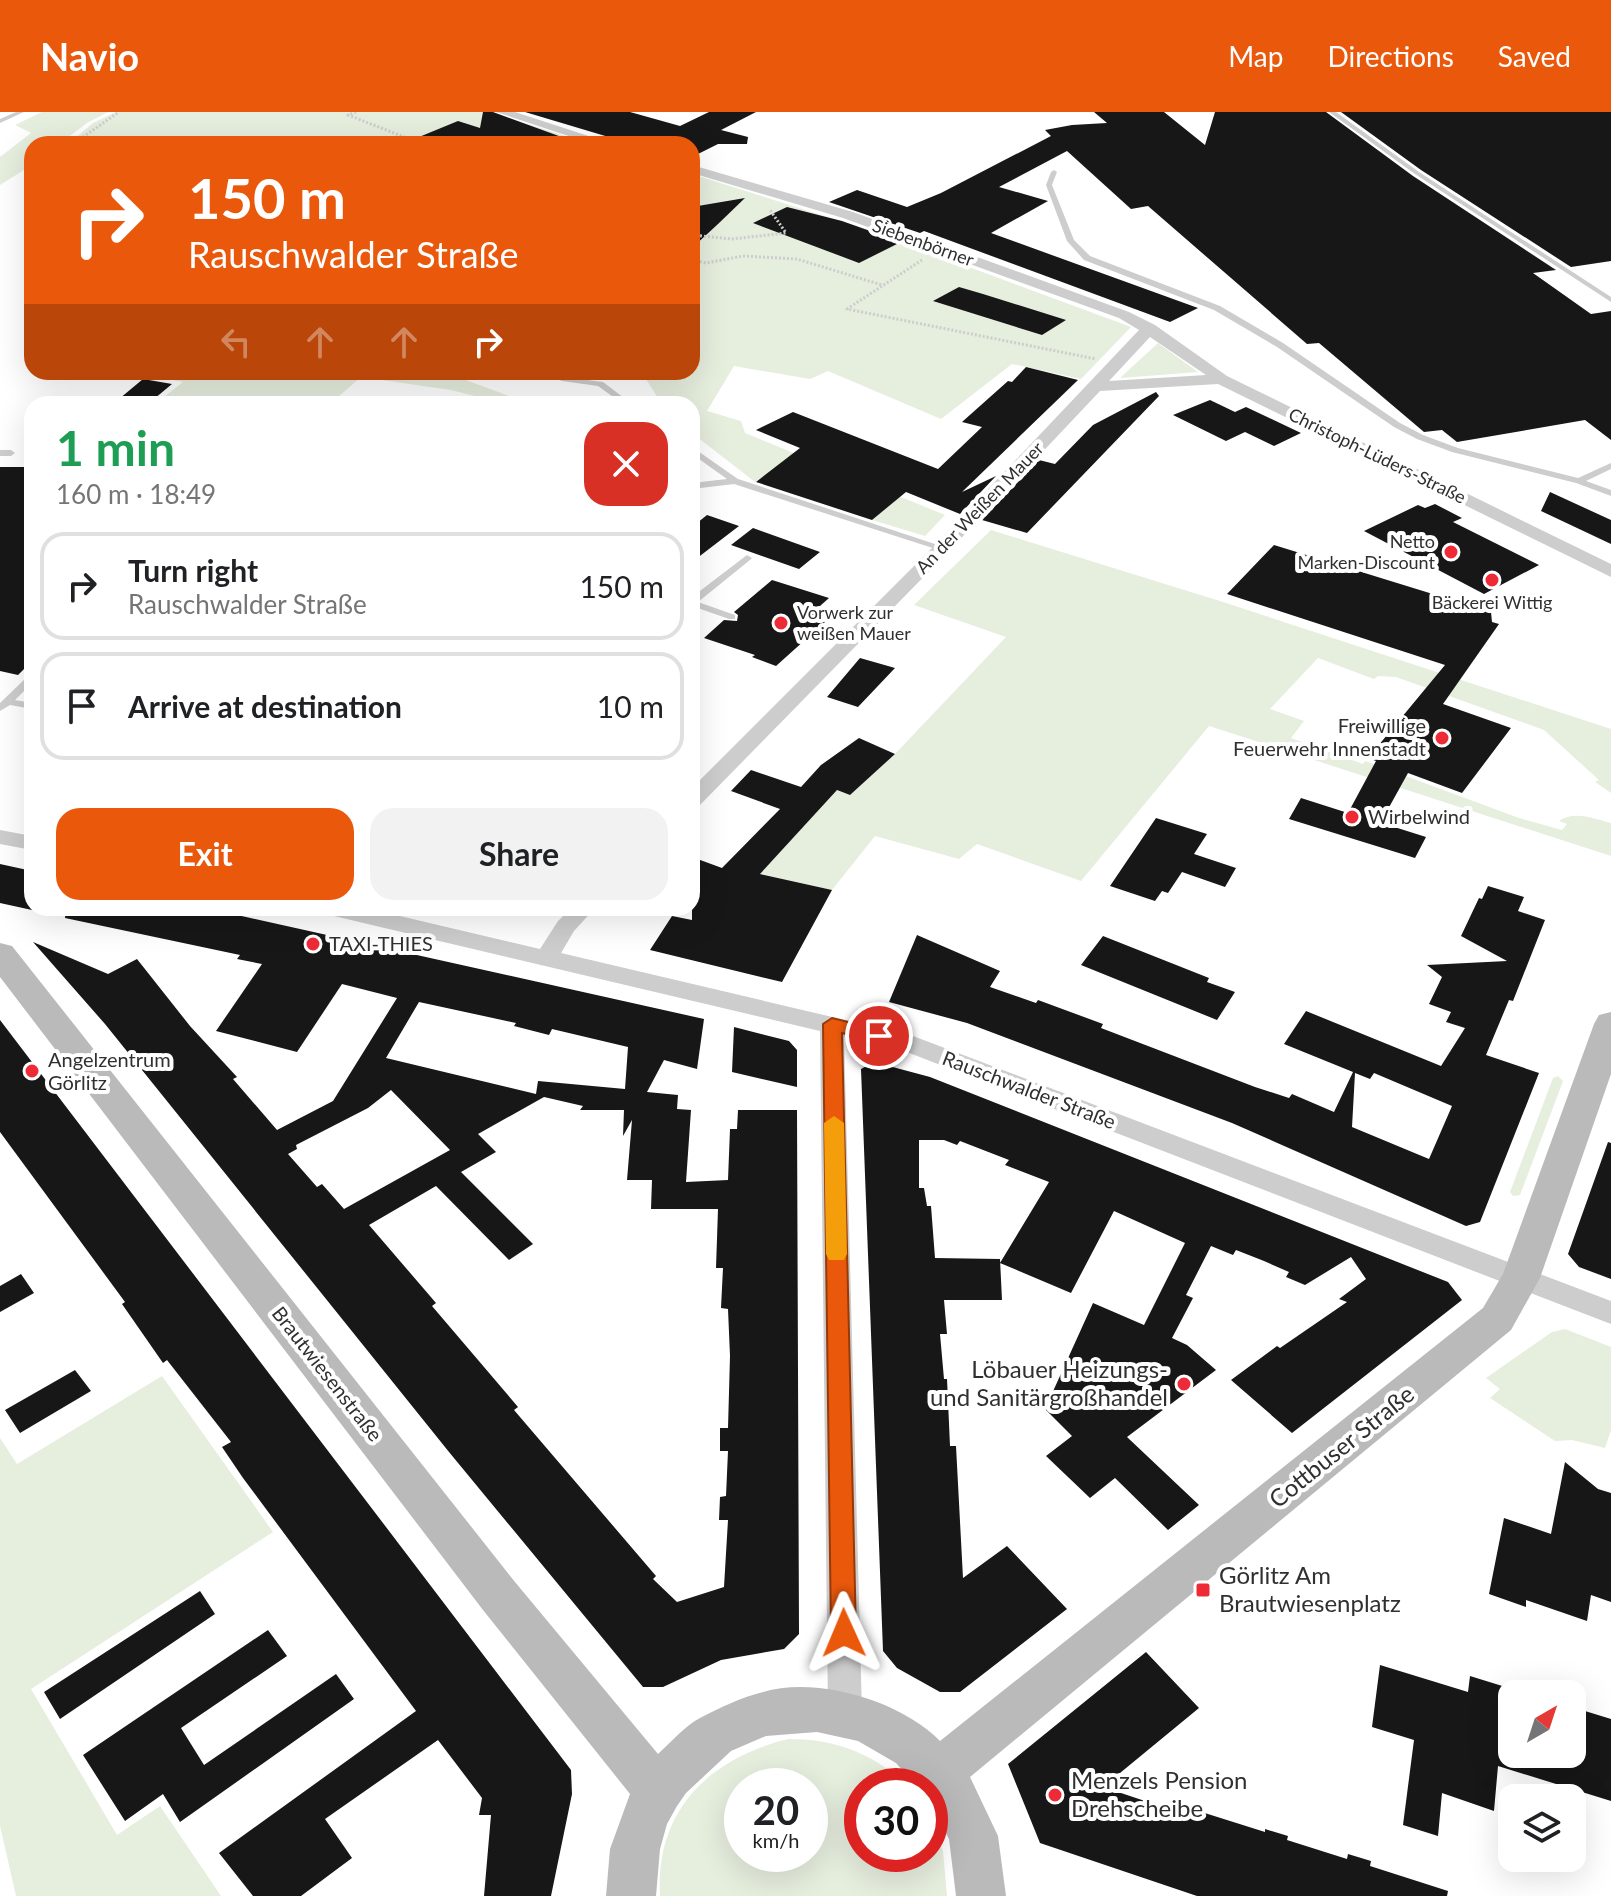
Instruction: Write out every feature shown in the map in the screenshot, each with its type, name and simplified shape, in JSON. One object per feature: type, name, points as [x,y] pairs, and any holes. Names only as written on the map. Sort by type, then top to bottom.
[{"type":"main road","name":"Brautwiesenstraße","points":[[0,954],[499,1596],[658,1790]]},
{"type":"main road","name":"Cottbuser Straße","points":[[944,1768],[1483,1333],[1502,1312],[1521,1278],[1611,1024]]},
{"type":"main road","points":[[631,1896],[633,1858],[639,1832],[658,1790],[695,1748],[737,1723],[783,1709],[807,1708],[845,1713],[886,1728],[911,1744],[935,1768]]},
{"type":"main road","points":[[948,1785],[960,1802],[977,1846],[983,1895]]},
{"type":"street","points":[[502,112],[581,136]]},
{"type":"street","name":"Siebenbörner","points":[[700,171],[848,215],[1124,315],[1150,328]]},
{"type":"street","name":"An der Weißen Mauer","points":[[700,792],[942,548],[1099,386],[1150,328]]},
{"type":"street","name":"Christoph-Lüders-Straße","points":[[1150,328],[1221,379],[1611,571]]},
{"type":"street","points":[[1099,386],[1221,379]]},
{"type":"street","points":[[0,837],[24,842]]},
{"type":"street","name":"Rauschwalder Straße","points":[[369,916],[904,1042],[1611,1313]]},
{"type":"street","points":[[547,957],[576,916]]},
{"type":"street","points":[[832,1024],[845,1713]]},
{"type":"lane","points":[[0,121],[21,112]]},
{"type":"lane","points":[[1332,112],[1407,166],[1611,300]]},
{"type":"lane","points":[[1054,172],[1049,185],[1071,241],[1087,258],[1234,317],[1420,437],[1455,450],[1579,481],[1611,493]]},
{"type":"lane","points":[[570,380],[600,384],[617,396]]},
{"type":"lane","points":[[600,384],[602,380]]},
{"type":"lane","points":[[0,453],[11,453]]},
{"type":"lane","points":[[700,456],[735,481],[942,548]]},
{"type":"lane","points":[[1579,481],[1611,466]]},
{"type":"lane","points":[[700,485],[735,481]]},
{"type":"lane","points":[[700,596],[747,558]]},
{"type":"lane","points":[[700,606],[732,617]]},
{"type":"lane","points":[[4,705],[24,686]]},
{"type":"lane","points":[[4,705],[24,706]]},
{"type":"path","points":[[84,136],[119,112]]},
{"type":"path","points":[[342,112],[402,136]]},
{"type":"path","points":[[348,115],[356,112]]},
{"type":"path","points":[[700,236],[732,239],[786,233],[753,186]]},
{"type":"path","points":[[939,249],[847,309],[1118,364]]},
{"type":"path","points":[[700,262],[743,256],[797,259],[883,286]]},
{"type":"green space","points":[[42,112],[108,112],[70,136],[27,136],[31,133],[15,125]]},
{"type":"green space","points":[[116,112],[490,112],[565,136],[78,136],[93,123]]},
{"type":"green space","points":[[24,138],[24,170],[0,185],[0,157]]},
{"type":"green space","points":[[700,177],[869,230],[1131,327],[1081,379],[1012,364],[941,419],[828,371],[810,379],[734,366],[707,411],[741,421],[745,433],[945,515],[925,536],[872,520],[880,512],[765,475],[755,482],[700,439],[700,396],[657,396],[647,380],[700,380]]},
{"type":"green space","points":[[1158,343],[1198,372],[1121,378],[1121,377]]},
{"type":"green space","points":[[173,380],[358,380],[339,396],[165,396],[183,382]]},
{"type":"green space","points":[[382,380],[466,380],[509,396],[475,396]]},
{"type":"green space","points":[[991,530],[1611,729],[1611,793],[1595,782],[1599,780],[1544,730],[1396,677],[1378,676],[1374,679],[1318,658],[1270,709],[1304,721],[1291,738],[1363,764],[1365,761],[1519,818],[1562,830],[1567,824],[1559,821],[1571,816],[1585,816],[1611,823],[1611,856],[1209,726],[1081,881],[977,844],[959,859],[875,836],[832,890],[756,873],[836,790],[850,795],[895,754],[1006,637],[914,605]]},
{"type":"green space","points":[[1558,1076],[1563,1081],[1520,1195],[1513,1196],[1510,1192],[1553,1078]]},
{"type":"green space","points":[[1565,1329],[1611,1347],[1611,1430],[1605,1448],[1572,1440],[1555,1441],[1490,1398],[1500,1389],[1486,1378],[1552,1332]]},
{"type":"green space","points":[[162,1376],[273,1532],[31,1689],[117,1835],[160,1806],[221,1896],[16,1896],[0,1826],[0,1438],[17,1464]]},
{"type":"green space","points":[[788,1739],[838,1745],[881,1765],[885,1768],[844,1768],[844,1872],[945,1872],[947,1896],[660,1896],[661,1865],[667,1838],[678,1814],[693,1792],[734,1759]]},
{"type":"building","points":[[483,112],[493,112],[559,136],[421,136],[458,121],[480,128]]},
{"type":"building","points":[[525,112],[630,112],[680,126],[709,112],[756,112],[721,130],[748,137],[747,144],[718,144],[700,153],[700,136],[605,136]]},
{"type":"building","points":[[1094,112],[1164,112],[1205,145],[1215,112],[1326,112],[1413,176],[1556,270],[1533,273],[1591,314],[1611,311],[1611,440],[1585,420],[1457,442],[1442,430],[1424,432],[1319,343],[1307,344],[1148,206],[1131,209],[1067,151],[999,187],[1048,201],[991,233],[1198,308],[1170,322],[924,231],[920,233],[829,202],[857,190],[907,207],[941,193],[1051,136],[1045,130],[1107,123]]},
{"type":"building","points":[[1341,112],[1611,112],[1611,261],[1571,267],[1421,170]]},
{"type":"building","points":[[745,198],[700,241],[700,206]]},
{"type":"building","points":[[787,207],[842,221],[901,242],[859,263],[753,223]]},
{"type":"building","points":[[959,287],[1066,320],[1042,335],[933,301]]},
{"type":"building","points":[[1026,367],[1078,380],[962,492],[996,476],[960,514],[906,492],[872,520],[756,482],[800,448],[756,430],[793,412],[938,469],[982,427],[962,422]]},
{"type":"building","points":[[142,380],[172,384],[158,396],[123,396]]},
{"type":"building","points":[[1156,392],[1159,396],[1027,533],[982,520],[1039,460],[1055,464],[1093,425]]},
{"type":"building","points":[[1210,400],[1235,412],[1246,407],[1301,433],[1274,446],[1245,432],[1226,441],[1173,415]]},
{"type":"building","points":[[0,467],[24,467],[24,669],[18,675],[0,671]]},
{"type":"building","points":[[1550,492],[1611,520],[1611,544],[1541,511]]},
{"type":"building","points":[[1435,504],[1462,518],[1453,522],[1539,565],[1484,594],[1364,531],[1418,505],[1425,508]]},
{"type":"building","points":[[707,515],[739,526],[700,556],[700,521]]},
{"type":"building","points":[[753,528],[820,552],[799,569],[731,545]]},
{"type":"building","points":[[1274,545],[1491,612],[1492,622],[1499,624],[1443,704],[1511,728],[1462,793],[1408,773],[1382,820],[1389,822],[1388,825],[1426,837],[1415,858],[1289,819],[1301,798],[1348,813],[1376,761],[1368,758],[1445,665],[1227,594]]},
{"type":"building","points":[[772,580],[829,598],[820,606],[825,608],[814,618],[825,622],[776,666],[752,657],[755,655],[704,638],[724,620],[737,621],[738,615],[734,612]]},
{"type":"building","points":[[860,658],[895,668],[858,707],[827,697]]},
{"type":"building","points":[[859,738],[895,754],[850,795],[837,790],[760,874],[832,890],[782,982],[650,950],[672,916],[692,920],[692,916],[700,916],[700,860],[722,868],[780,809],[731,791],[751,770],[801,787],[821,765]]},
{"type":"building","points":[[1156,818],[1207,834],[1194,854],[1236,868],[1225,887],[1182,872],[1168,893],[1162,891],[1155,901],[1110,886]]},
{"type":"building","points":[[0,864],[24,869],[24,908],[0,903]]},
{"type":"building","points":[[1488,886],[1524,897],[1518,911],[1545,920],[1513,1001],[1509,1000],[1486,1055],[1539,1073],[1480,1222],[1466,1226],[1232,1123],[967,1023],[889,1002],[917,935],[1000,971],[990,987],[1036,1003],[1038,1000],[1103,1024],[1101,1028],[1255,1087],[1289,1098],[1292,1094],[1334,1112],[1353,1072],[1284,1044],[1306,1011],[1441,1066],[1465,1028],[1446,1022],[1451,1012],[1429,1004],[1442,977],[1427,965],[1507,961],[1461,936],[1479,898],[1482,899]],"holes":[[[1355,1073],[1370,1079],[1374,1073],[1452,1106],[1429,1159],[1352,1127]]]},
{"type":"building","points":[[65,916],[242,916],[704,1019],[697,1069],[664,1060],[647,1092],[678,1095],[677,1109],[691,1110],[686,1182],[728,1180],[730,1129],[737,1129],[738,1110],[797,1110],[799,1634],[784,1649],[721,1660],[663,1687],[643,1687],[449,1452],[105,1024],[33,942],[108,974],[137,959],[190,1026],[237,1077],[233,1079],[277,1130],[333,1101],[397,998],[342,984],[297,1052],[216,1031],[262,964],[237,959],[240,955]],"holes":[[[419,1002],[516,1023],[514,1026],[549,1035],[552,1029],[628,1047],[625,1089],[538,1081],[536,1094],[386,1058]],[[391,1090],[450,1150],[344,1209],[322,1184],[317,1187],[288,1154],[297,1149],[296,1145],[368,1108]],[[544,1097],[583,1106],[580,1110],[624,1110],[623,1136],[632,1120],[627,1180],[652,1180],[651,1209],[718,1209],[716,1268],[723,1268],[721,1308],[728,1309],[730,1356],[728,1428],[720,1428],[720,1451],[728,1451],[726,1496],[720,1497],[719,1520],[728,1520],[724,1587],[677,1602],[653,1579],[656,1576],[514,1410],[518,1407],[432,1306],[436,1303],[369,1225],[436,1186],[509,1260],[533,1244],[461,1172],[496,1152],[478,1134]]]},
{"type":"building","points":[[1103,936],[1209,978],[1207,982],[1235,992],[1217,1020],[1081,965]]},
{"type":"building","points":[[0,1020],[571,1770],[572,1794],[551,1896],[484,1896],[491,1815],[479,1815],[482,1798],[438,1740],[325,1819],[352,1858],[301,1896],[253,1896],[219,1853],[416,1711],[243,1478],[222,1447],[231,1442],[167,1360],[163,1363],[122,1304],[125,1302],[0,1132]]},
{"type":"building","points":[[734,1027],[789,1041],[797,1050],[797,1087],[732,1072]]},
{"type":"building","points":[[874,1062],[930,1077],[1448,1282],[1462,1300],[1292,1433],[1231,1380],[1277,1346],[1280,1348],[1347,1302],[1339,1299],[1366,1279],[1351,1257],[1305,1285],[1286,1277],[1289,1272],[1264,1261],[1236,1250],[1233,1255],[1211,1246],[1186,1295],[1193,1298],[1172,1338],[1187,1345],[1216,1370],[1127,1437],[1199,1505],[1168,1530],[1115,1478],[1090,1498],[1046,1456],[1072,1436],[1045,1409],[1093,1303],[1144,1325],[1185,1243],[1114,1211],[1071,1293],[1000,1263],[1002,1300],[944,1300],[947,1334],[940,1334],[944,1379],[947,1379],[950,1446],[956,1446],[963,1578],[1007,1546],[1067,1609],[960,1692],[940,1692],[897,1668],[883,1651],[861,1069]],"holes":[[[919,1140],[944,1140],[957,1145],[960,1141],[1009,1160],[1005,1165],[1049,1182],[1000,1263],[1000,1259],[935,1258],[931,1206],[927,1206],[924,1188],[919,1188]]]},
{"type":"building","points":[[1608,1142],[1611,1143],[1611,1279],[1579,1267],[1568,1254]]},
{"type":"building","points":[[21,1274],[34,1293],[0,1312],[0,1286]]},
{"type":"building","points":[[75,1370],[91,1391],[20,1433],[5,1410]]},
{"type":"building","points":[[1565,1462],[1598,1489],[1611,1493],[1611,1602],[1591,1595],[1587,1621],[1526,1600],[1526,1607],[1489,1594],[1504,1518],[1551,1534]]},
{"type":"building","points":[[200,1591],[215,1614],[60,1719],[44,1692]]},
{"type":"building","points":[[268,1630],[287,1656],[181,1728],[204,1765],[336,1674],[354,1699],[180,1822],[163,1794],[125,1821],[83,1755]]},
{"type":"building","points":[[1146,1652],[1199,1708],[1103,1787],[1172,1810],[1173,1803],[1265,1832],[1265,1829],[1288,1836],[1287,1840],[1347,1859],[1348,1854],[1371,1861],[1370,1866],[1448,1891],[1447,1896],[1197,1896],[1040,1843],[1008,1764]]},
{"type":"building","points":[[1380,1665],[1468,1692],[1470,1676],[1498,1685],[1498,1766],[1494,1811],[1442,1793],[1438,1836],[1403,1825],[1414,1740],[1372,1727]]},
{"type":"building","points":[[1586,1711],[1611,1719],[1611,1801],[1586,1793],[1586,1784],[1556,1784],[1504,1768],[1586,1768]]},
{"type":"slow traffic","points":[[834,1123],[836,1254]]},
{"type":"place","name":"Netto Marken-Discount","points":[[1451,552]]},
{"type":"place","name":"Bäckerei Wittig","points":[[1492,580]]},
{"type":"place","name":"Vorwerk zur weißen Mauer","points":[[781,623]]},
{"type":"place","name":"Freiwillige Feuerwehr Innenstadt","points":[[1442,738]]},
{"type":"place","name":"Wirbelwind","points":[[1352,817]]},
{"type":"place","name":"TAXI-THIES","points":[[313,944]]},
{"type":"place","name":"Angelzentrum Görlitz","points":[[32,1071]]},
{"type":"place","name":"Löbauer Heizungs- und Sanitärgroßhandel","points":[[1184,1384]]},
{"type":"place","name":"Görlitz Am Brautwiesenplatz","points":[[1203,1590]]},
{"type":"place","name":"Menzels Pension Drehscheibe","points":[[1055,1795]]},
{"type":"route","points":[[844,1633],[832,1024],[879,1036]]}]
